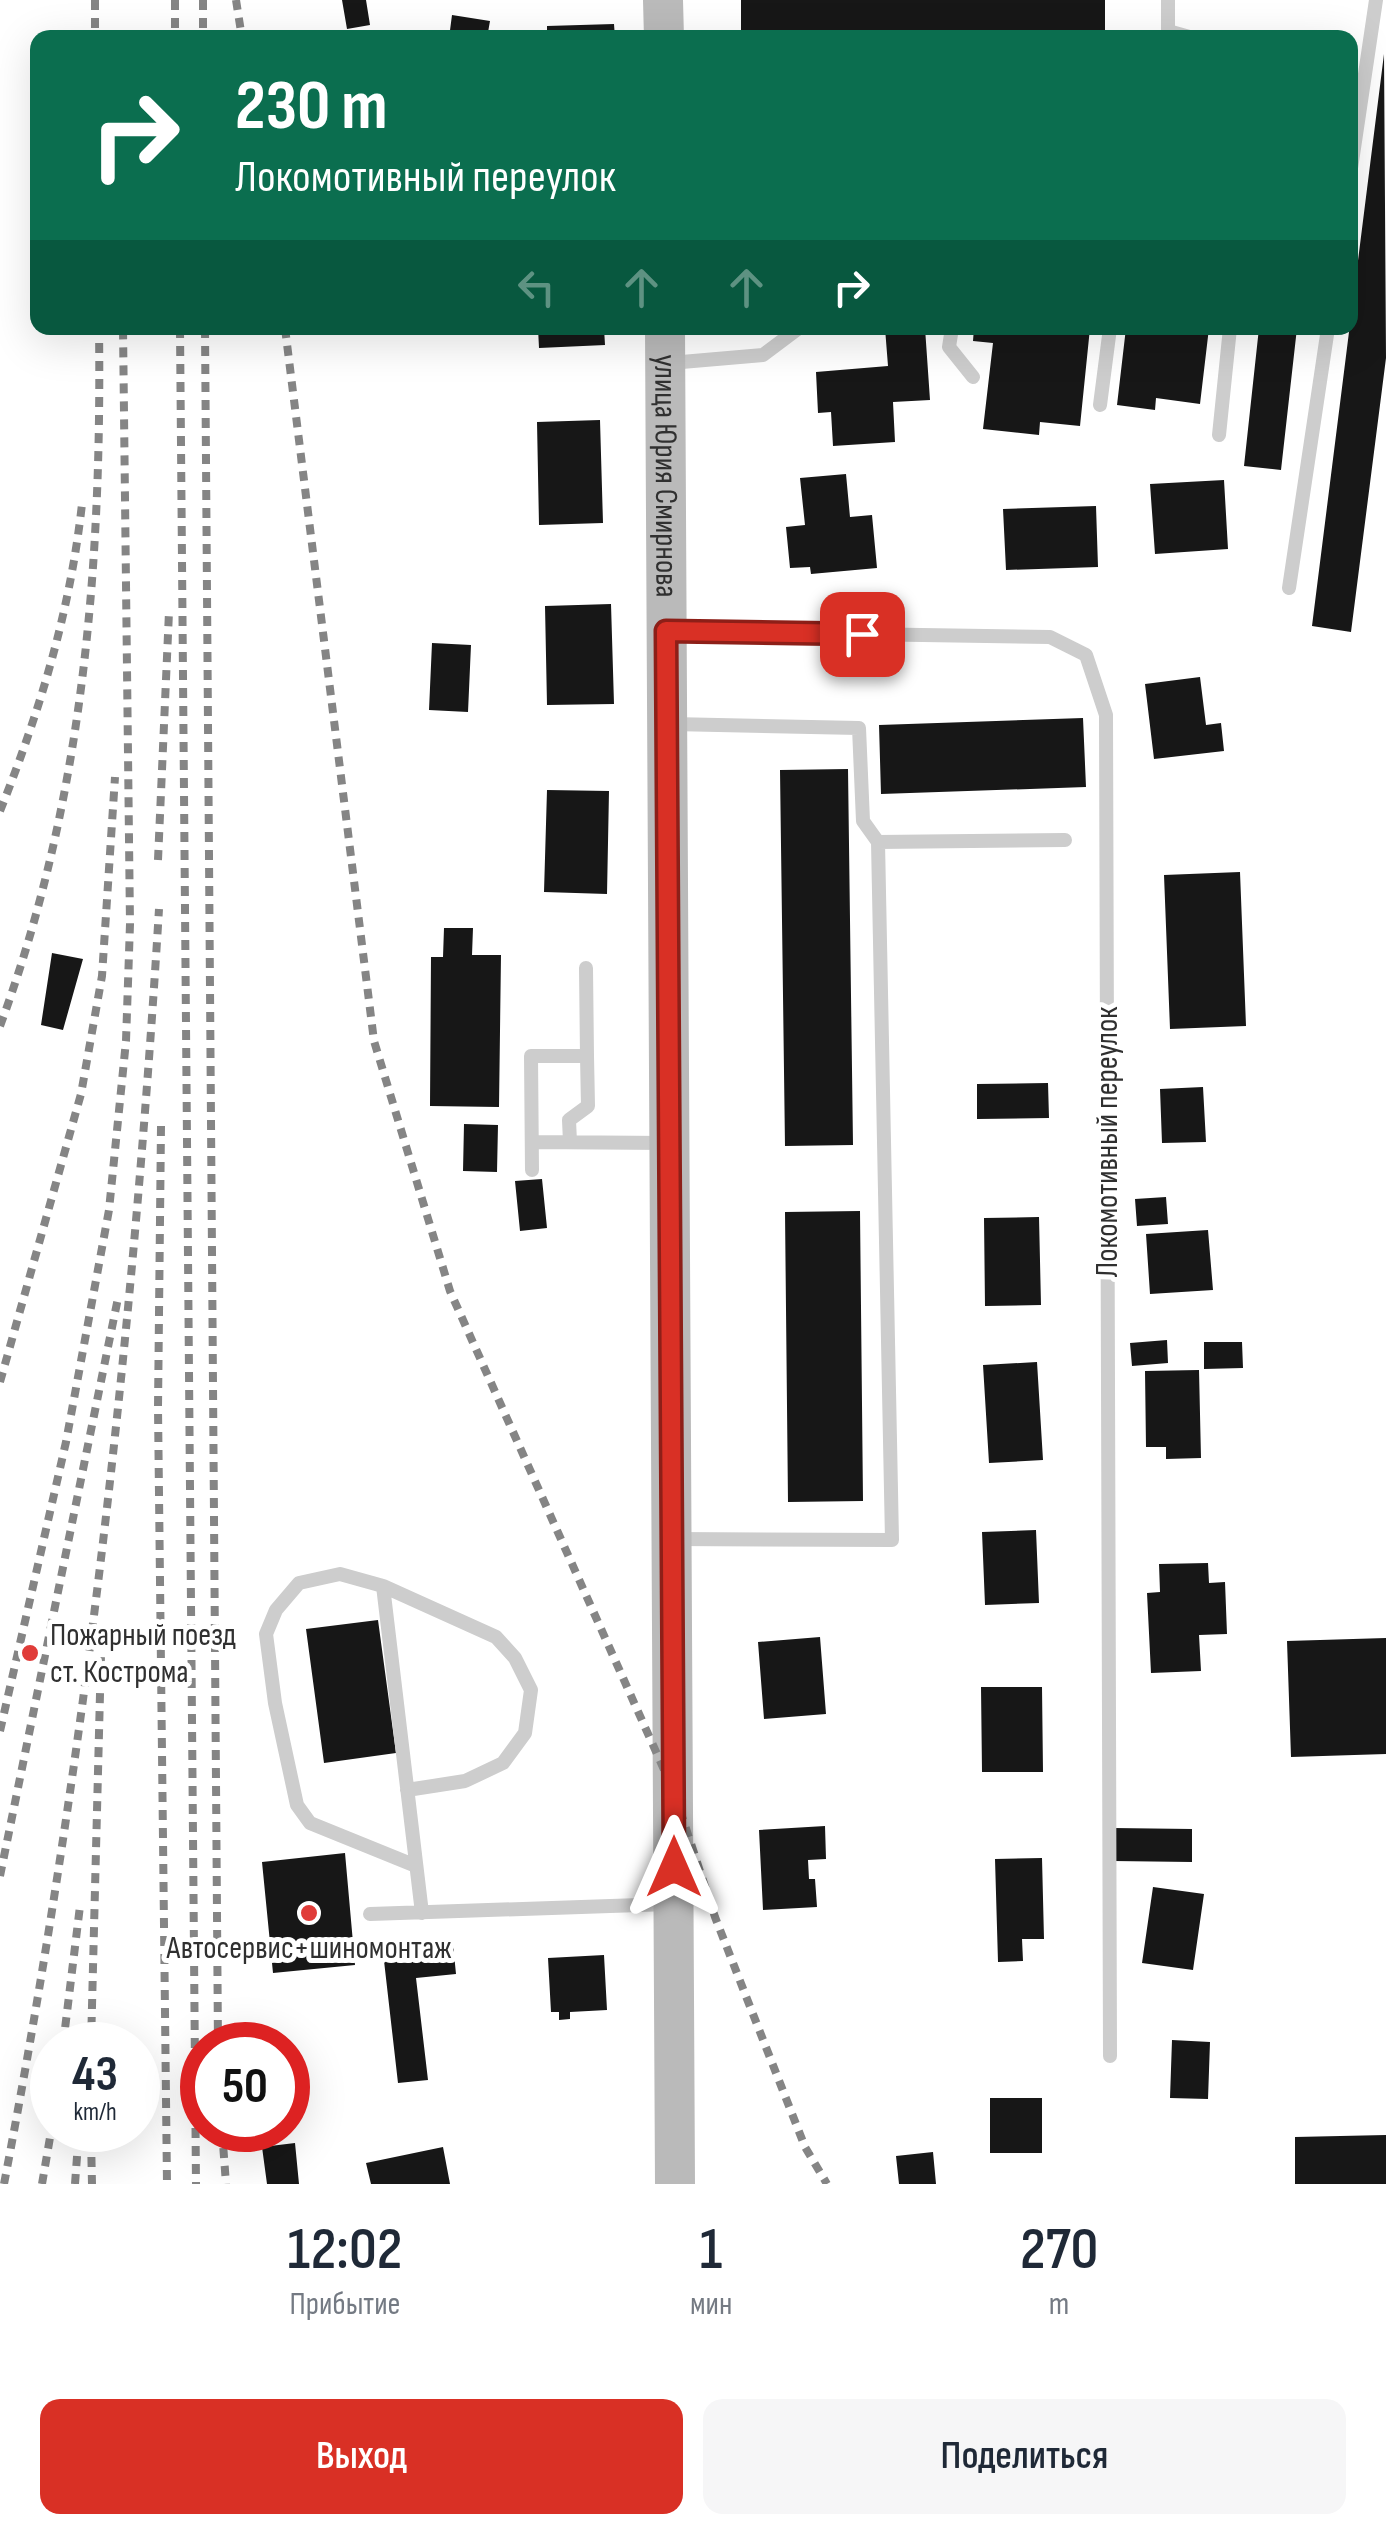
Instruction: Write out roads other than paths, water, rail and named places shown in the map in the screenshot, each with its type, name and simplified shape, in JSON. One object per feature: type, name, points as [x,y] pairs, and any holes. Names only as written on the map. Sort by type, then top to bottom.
[{"type":"main road","points":[[664,0],[664,30]]},
{"type":"main road","name":"улица Юрия Смирнова","points":[[665,346],[675,2184]]},
{"type":"lane","points":[[1165,30],[1168,0]]},
{"type":"lane","points":[[1358,121],[1376,0]]},
{"type":"lane","points":[[665,346],[763,356],[790,335]]},
{"type":"lane","points":[[951,335],[949,348],[973,377]]},
{"type":"lane","points":[[1100,405],[1109,335]]},
{"type":"lane","points":[[1219,435],[1229,335]]},
{"type":"lane","points":[[1289,588],[1327,335]]},
{"type":"lane","name":"Локомотивный переулок","points":[[666,631],[1050,636],[1086,655],[1106,715],[1110,2056]]},
{"type":"lane","points":[[666,724],[860,728],[863,821],[878,842],[892,1540],[672,1539]]},
{"type":"lane","points":[[878,842],[1065,840]]},
{"type":"lane","points":[[570,1142],[570,1120],[588,1106],[586,968]]},
{"type":"lane","points":[[532,1170],[531,1056],[587,1056]]},
{"type":"lane","points":[[533,1142],[668,1142]]},
{"type":"lane","points":[[407,1790],[465,1780],[503,1764],[526,1733],[531,1690],[515,1658],[496,1637],[383,1586],[340,1574],[299,1583],[276,1610],[266,1634],[274,1703],[296,1805],[310,1823],[416,1866]]},
{"type":"lane","points":[[383,1586],[422,1912]]},
{"type":"lane","points":[[370,1914],[674,1904]]},
{"type":"railway","points":[[95,0],[95,30]]},
{"type":"railway","points":[[175,0],[175,30]]},
{"type":"railway","points":[[203,0],[203,30]]},
{"type":"railway","points":[[236,0],[241,30]]},
{"type":"railway","points":[[0,1026],[51,856],[82,682],[96,506],[99,335]]},
{"type":"railway","points":[[0,1731],[66,1442],[109,1210],[126,1041],[130,924],[123,335]]},
{"type":"railway","points":[[180,335],[196,2184]]},
{"type":"railway","points":[[205,335],[218,2022]]},
{"type":"railway","points":[[286,335],[374,1041],[450,1291],[674,1792],[715,1917],[805,2147],[827,2184]]},
{"type":"railway","points":[[0,811],[52,660],[70,583],[82,504]]},
{"type":"railway","points":[[158,860],[169,612]]},
{"type":"railway","points":[[0,1382],[81,1094],[102,976],[115,777]]},
{"type":"railway","points":[[4,2184],[59,1867],[102,1549],[135,1230],[159,909]]},
{"type":"railway","points":[[161,1126],[158,1408],[167,2184]]},
{"type":"railway","points":[[0,1876],[118,1298]]},
{"type":"railway","points":[[92,2022],[101,1655]]},
{"type":"railway","points":[[66,2022],[80,1906]]},
{"type":"railway","points":[[42,2184],[48,2152]]},
{"type":"railway","points":[[75,2184],[77,2152]]},
{"type":"railway","points":[[91,2152],[92,2184]]},
{"type":"railway","points":[[224,2152],[226,2184]]},
{"type":"place","name":"Пожарный поезд ст. Кострома","points":[[30,1653]]},
{"type":"place","name":"Автосервис+шиномонтаж","points":[[309,1913]]}]
